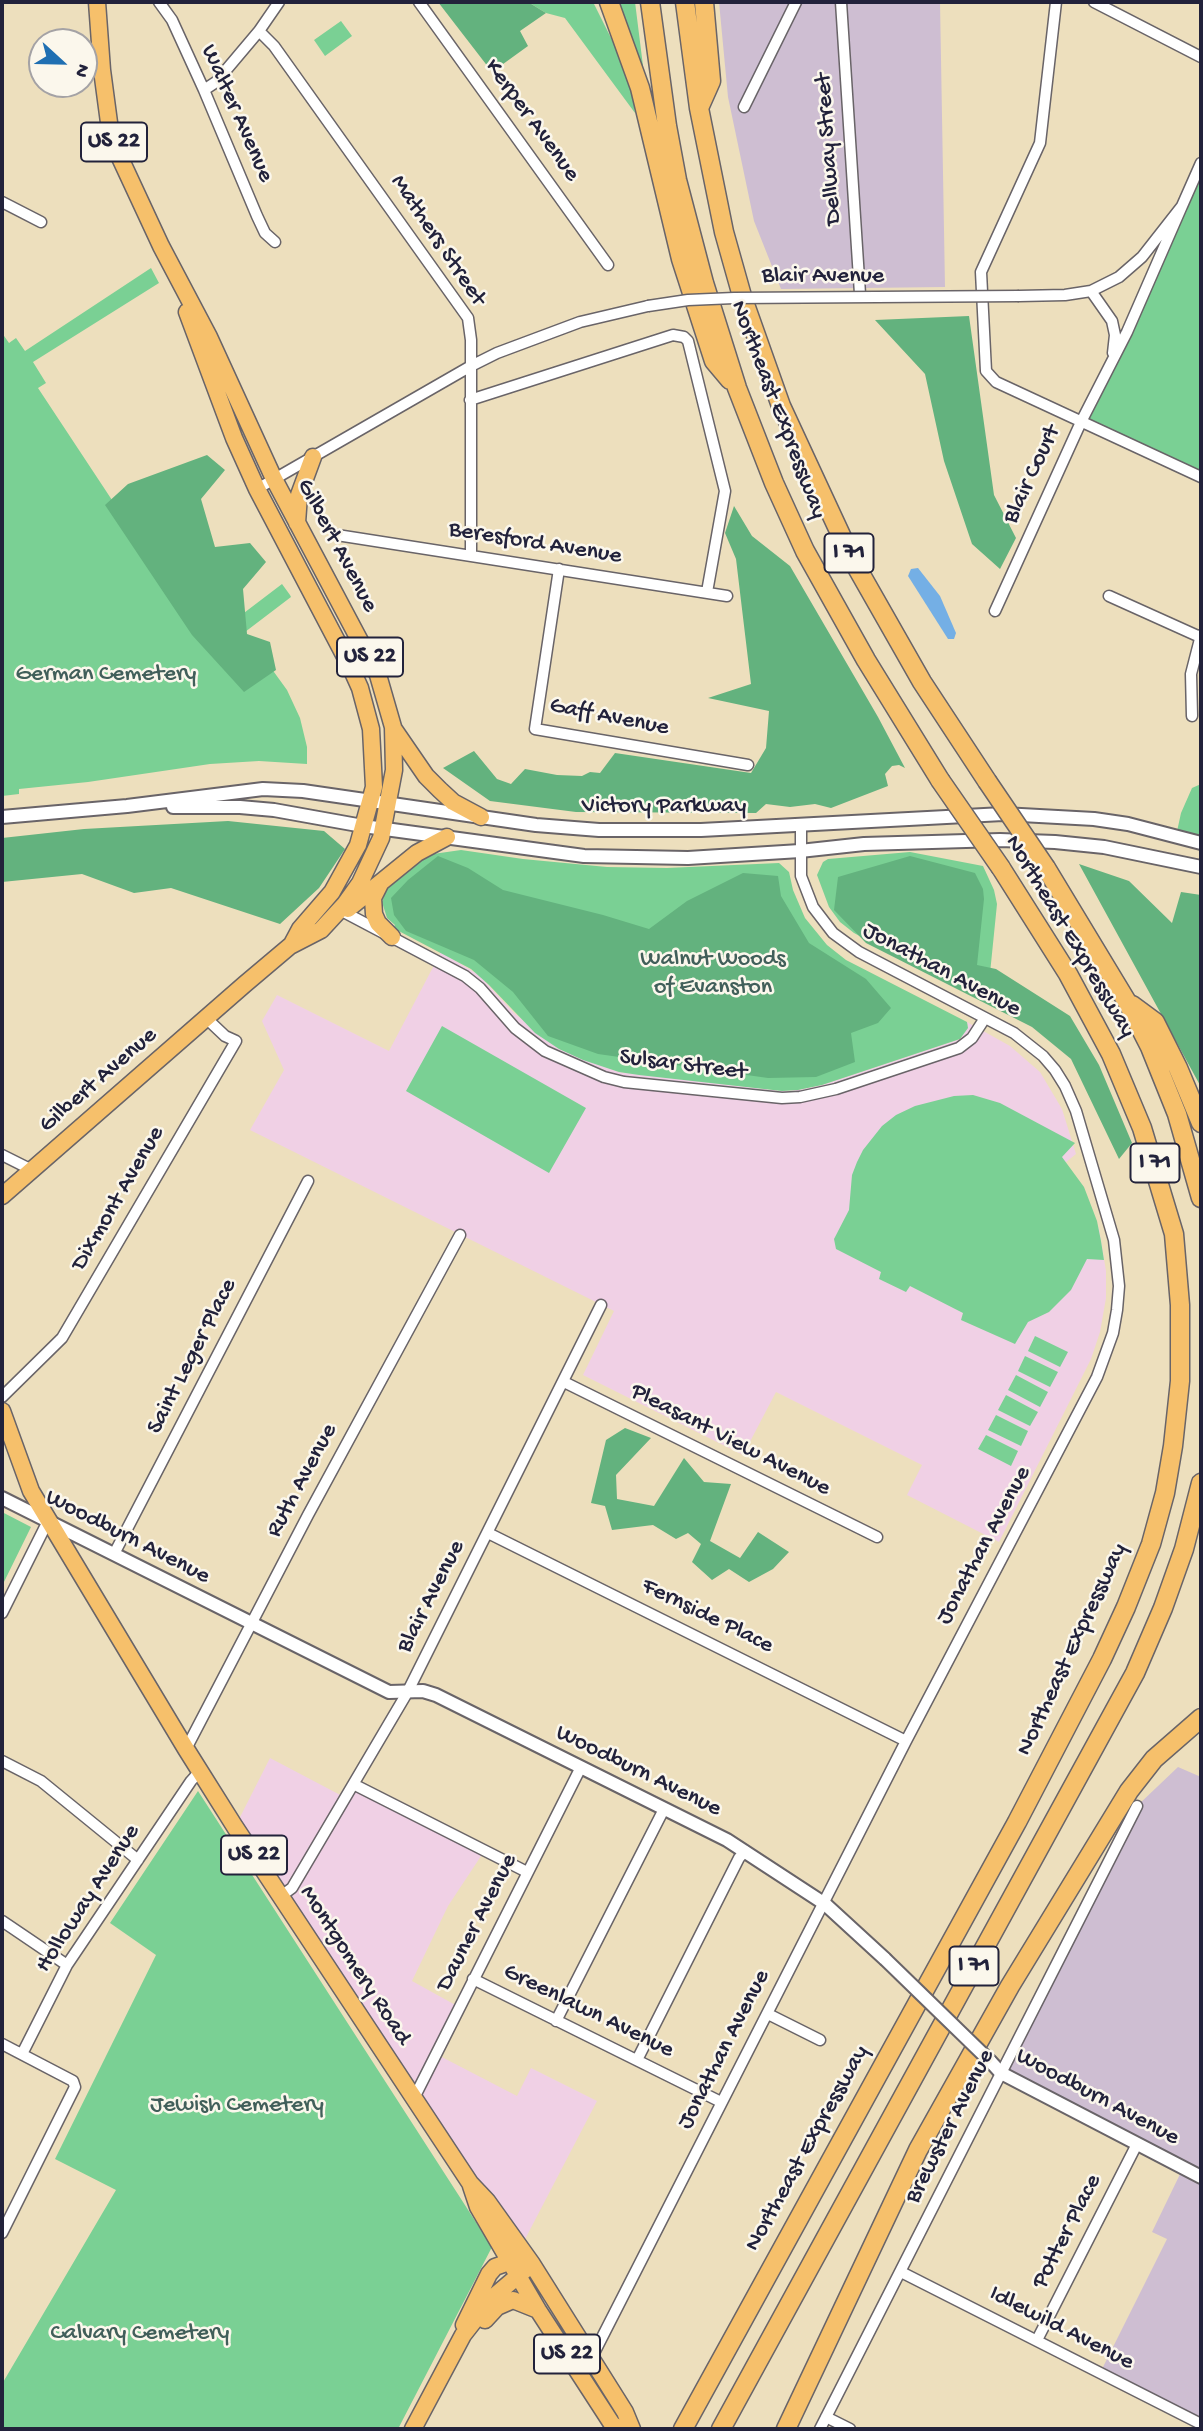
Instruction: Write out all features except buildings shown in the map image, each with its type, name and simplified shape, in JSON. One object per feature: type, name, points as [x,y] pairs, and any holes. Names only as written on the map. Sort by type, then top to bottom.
[{"type":"highway","points":[[609,2],[640,88],[681,259],[714,362],[737,388]]},
{"type":"highway","name":"Northeast Expressway","points":[[650,2],[677,180],[704,283],[737,388],[774,483],[805,551],[866,660],[940,780],[1001,868],[1068,974],[1111,1054],[1142,1128],[1174,1234],[1180,1305],[1181,1381],[1165,1493],[1146,1557],[1126,1607],[1102,1659],[1017,1822],[683,2429]]},
{"type":"highway","name":"Northeast Expressway","points":[[685,2],[699,108],[724,232],[742,296],[781,406],[825,506],[922,682],[1046,868],[1127,1002],[1165,1082],[1201,1198]]},
{"type":"highway","points":[[699,108],[711,81],[704,2]]},
{"type":"highway","points":[[1127,1002],[1155,1022],[1201,1123]]},
{"type":"highway","name":"I 71","points":[[720,2429],[1135,1673],[1163,1608],[1184,1549],[1201,1483]]},
{"type":"highway","points":[[786,2429],[918,2150],[1010,1986],[1129,1791],[1154,1759],[1201,1718]]},
{"type":"main road","name":"Gilbert Avenue","points":[[2,1196],[290,946],[321,930],[341,911],[360,883],[374,855],[389,805],[394,770],[393,727],[381,683],[370,657],[274,479],[209,337],[173,271],[115,147],[102,71],[97,2]]},
{"type":"main road","name":"Gilbert Avenue","points":[[173,271],[229,427],[257,489],[360,688],[374,746],[374,787],[352,858],[324,902],[300,929],[290,946]]},
{"type":"main road","points":[[297,523],[299,495],[313,457]]},
{"type":"main road","points":[[393,727],[426,776],[453,802],[481,817]]},
{"type":"main road","points":[[341,911],[380,884],[417,853],[447,837]]},
{"type":"main road","points":[[380,884],[373,898],[374,914],[392,937]]},
{"type":"main road","name":"US 22","points":[[2,1411],[31,1491],[48,1521]]},
{"type":"main road","name":"Montgomery Road","points":[[48,1521],[200,1771],[470,2183],[487,2201],[522,2264],[591,2359],[625,2412],[632,2429]]},
{"type":"main road","points":[[413,2429],[463,2335],[522,2264]]},
{"type":"main road","name":"Montgomery Road","points":[[522,2264],[538,2310],[612,2424],[619,2429]]},
{"type":"main road","points":[[441,2377],[461,2357],[480,2326],[497,2307],[513,2300],[538,2310]]},
{"type":"street","name":"Walter Avenue","points":[[159,2],[172,20],[265,233],[275,242]]},
{"type":"street","points":[[204,90],[216,82],[259,31],[279,2]]},
{"type":"street","name":"Kerper Avenue","points":[[419,2],[608,265]]},
{"type":"street","points":[[744,107],[796,2]]},
{"type":"street","name":"Dellway Street","points":[[841,2],[860,294]]},
{"type":"street","points":[[1056,2],[1040,143],[981,272],[986,372],[996,383],[1201,477]]},
{"type":"street","points":[[1094,2],[1201,57]]},
{"type":"street","name":"Mathers Street","points":[[259,31],[274,46],[468,318],[471,366],[471,554]]},
{"type":"street","name":"Blair Avenue","points":[[257,489],[471,366],[527,341],[580,322],[648,306],[688,300],[1065,295],[1091,291],[1119,277],[1142,257],[1182,206],[1201,163]]},
{"type":"street","points":[[2,202],[41,222]]},
{"type":"street","name":"Blair Court","points":[[995,611],[1081,422],[1127,332],[1182,206]]},
{"type":"street","name":"Blair Court","points":[[1091,291],[1112,321],[1115,335],[1112,358]]},
{"type":"street","points":[[470,400],[673,335],[684,337],[688,341],[725,491],[707,592]]},
{"type":"street","name":"Beresford Avenue","points":[[337,535],[727,596]]},
{"type":"street","name":"Gaff Avenue","points":[[559,569],[535,729],[748,765]]},
{"type":"street","points":[[1109,596],[1201,636],[1191,674],[1192,716]]},
{"type":"street","name":"Victory Parkway","points":[[2,817],[127,806],[263,789],[303,791],[536,825],[599,830],[701,830],[1003,814],[1094,819],[1128,824],[1201,843]]},
{"type":"street","name":"Victory Parkway","points":[[127,806],[274,810],[383,829],[571,854],[631,858],[688,858],[938,840],[1055,842],[1104,847],[1201,867]]},
{"type":"street","name":"Jonathan Avenue","points":[[591,2359],[906,1741],[1097,1377],[1113,1333],[1117,1310],[1119,1286],[1114,1240],[1073,1102],[1060,1078],[1043,1056],[1014,1033],[859,953],[833,933],[820,919],[806,894],[801,876],[801,825]]},
{"type":"street","name":"Sulsar Street","points":[[324,902],[465,976],[480,988],[515,1028],[545,1051],[604,1077],[624,1082],[782,1098],[818,1094],[959,1048],[972,1038],[985,1018]]},
{"type":"street","name":"Dixmont Avenue","points":[[2,1397],[62,1338],[236,1041],[206,1018]]},
{"type":"street","points":[[2,1155],[32,1170]]},
{"type":"street","name":"Saint Leger Place","points":[[114,1554],[308,1181]]},
{"type":"street","name":"Ruth Avenue","points":[[186,1749],[460,1234]]},
{"type":"street","name":"Blair Avenue","points":[[281,1896],[292,1888],[407,1693],[601,1305]]},
{"type":"street","name":"Pleasant View Avenue","points":[[564,1382],[877,1537]]},
{"type":"street","name":"Woodburn Avenue","points":[[2,1498],[389,1692],[423,1691],[436,1695],[727,1840],[825,1904],[1001,2073],[1201,2177]]},
{"type":"street","points":[[2,1613],[48,1521]]},
{"type":"street","name":"Fernside Place","points":[[488,1533],[906,1741]]},
{"type":"street","points":[[2,1761],[41,1781],[138,1860]]},
{"type":"street","name":"Dauner Avenue","points":[[414,2098],[581,1767]]},
{"type":"street","name":"Holloway Avenue","points":[[22,2054],[67,1965],[200,1771]]},
{"type":"street","points":[[355,1785],[527,1872]]},
{"type":"street","name":"Brewster Avenue","points":[[820,2429],[1138,1806]]},
{"type":"street","points":[[556,2021],[664,1809]]},
{"type":"street","points":[[637,2060],[710,1913],[745,1851]]},
{"type":"street","points":[[2,1921],[67,1965]]},
{"type":"street","name":"Greenlawn Avenue","points":[[473,1979],[721,2102]]},
{"type":"street","points":[[768,2014],[820,2040]]},
{"type":"street","points":[[2,2044],[73,2081],[75,2087],[3,2225]]},
{"type":"street","name":"Potter Place","points":[[1037,2340],[1137,2144]]},
{"type":"street","name":"Idlewild Avenue","points":[[901,2272],[1201,2424]]},
{"type":"street","points":[[826,2417],[850,2429]]},
{"type":"shaded area","points":[[719,2],[940,2],[945,287],[781,289],[754,221],[728,97]]},
{"type":"shaded area","points":[[441,952],[479,975],[514,1013],[559,1049],[619,1072],[782,1091],[798,1090],[822,1085],[960,1039],[968,1027],[967,1022],[1010,1046],[1040,1072],[1062,1109],[1076,1154],[1065,1163],[1099,1229],[1106,1271],[1106,1298],[1100,1332],[1091,1359],[999,1542],[907,1495],[922,1465],[776,1392],[743,1455],[583,1375],[614,1311],[250,1130],[284,1070],[262,1021],[277,995],[389,1051]]},
{"type":"shaded area","points":[[270,1758],[346,1798],[355,1785],[485,1850],[448,1906],[412,1981],[459,2007],[436,2054],[517,2096],[531,2068],[597,2101],[521,2247],[235,1827]]},
{"type":"shaded area","points":[[1178,1767],[1201,1777],[1201,2424],[1100,2373],[1167,2239],[1152,2232],[1183,2168],[1001,2073],[1137,1806]]},
{"type":"green space","points":[[438,2],[528,2],[546,13],[520,31],[528,46],[492,72]]},
{"type":"green space","points":[[528,2],[593,2],[632,80],[635,113],[565,18],[546,13]]},
{"type":"green space","points":[[614,2],[635,2],[643,66],[639,67]]},
{"type":"green space","points":[[341,21],[352,36],[325,56],[314,40]]},
{"type":"green space","points":[[1201,163],[1201,477],[1081,422]]},
{"type":"green space","name":"German Cemetery","points":[[151,268],[159,283],[33,362],[46,383],[38,388],[178,600],[236,619],[282,584],[290,595],[291,597],[245,632],[287,690],[300,718],[307,747],[307,764],[259,761],[210,764],[19,789],[19,794],[2,796],[2,333],[9,343],[16,338],[25,351]]},
{"type":"green space","points":[[969,316],[994,495],[1016,538],[1000,569],[972,544],[944,461],[925,374],[875,320]]},
{"type":"green space","points":[[207,455],[225,470],[201,499],[215,547],[250,543],[266,562],[243,589],[247,634],[270,642],[276,670],[244,692],[192,635],[105,505],[128,484]]},
{"type":"green space","points":[[734,506],[752,536],[790,566],[878,717],[905,768],[892,766],[885,774],[888,786],[831,808],[815,804],[790,807],[766,804],[756,813],[576,812],[490,801],[443,768],[474,751],[497,779],[511,784],[525,769],[557,775],[582,776],[590,772],[600,773],[615,753],[751,773],[766,748],[769,711],[708,698],[751,684],[736,559],[725,533]]},
{"type":"green space","points":[[1201,784],[1201,843],[1176,836],[1181,813],[1192,788]]},
{"type":"green space","points":[[228,821],[324,831],[345,849],[319,888],[280,924],[171,888],[134,893],[82,874],[2,882],[2,838],[84,829]]},
{"type":"green space","name":"Walnut Woods of Evanston","points":[[461,850],[607,867],[667,868],[779,863],[789,872],[793,890],[805,918],[827,945],[846,960],[967,1022],[968,1028],[960,1039],[822,1085],[798,1090],[782,1091],[639,1075],[619,1072],[583,1060],[559,1049],[535,1033],[471,969],[393,928],[395,925],[387,918],[382,902],[386,890],[433,854]]},
{"type":"green space","name":"Walnut Woods of Evanston","points":[[910,852],[983,866],[997,904],[987,1003],[854,933],[840,922],[829,907],[817,875],[823,862],[828,859]]},
{"type":"green space","name":"Walnut Woods of Evanston","points":[[438,856],[468,868],[503,890],[649,929],[687,901],[743,873],[778,876],[781,896],[809,943],[866,979],[891,1008],[878,1023],[851,1033],[855,1062],[816,1077],[768,1078],[598,1054],[548,1036],[513,992],[474,960],[406,931],[394,915],[391,898]]},
{"type":"green space","name":"Walnut Woods of Evanston","points":[[910,856],[975,873],[983,889],[984,899],[977,965],[996,969],[1070,1016],[1099,1065],[1132,1143],[1119,1159],[1071,1059],[1032,1027],[866,943],[834,910],[838,877]]},
{"type":"green space","points":[[1079,864],[1129,881],[1172,923],[1181,892],[1201,895],[1201,1087]]},
{"type":"green space","points":[[442,1026],[586,1108],[549,1173],[406,1091]]},
{"type":"green space","points":[[973,1095],[1000,1103],[1075,1143],[1062,1157],[1084,1187],[1097,1221],[1101,1241],[1104,1260],[1087,1259],[1071,1290],[1049,1312],[1028,1322],[1015,1344],[961,1320],[963,1313],[910,1286],[906,1292],[879,1279],[881,1272],[836,1249],[834,1239],[849,1210],[852,1175],[857,1162],[882,1126],[896,1115],[915,1106],[954,1096]]},
{"type":"green space","points":[[1035,1336],[1068,1352],[1060,1367],[1028,1351]]},
{"type":"green space","points":[[1025,1356],[1058,1372],[1050,1387],[1018,1371]]},
{"type":"green space","points":[[1016,1375],[1048,1392],[1040,1407],[1008,1390]]},
{"type":"green space","points":[[1006,1395],[1038,1412],[1030,1426],[998,1410]]},
{"type":"green space","points":[[996,1415],[1028,1431],[1021,1446],[988,1430]]},
{"type":"green space","points":[[625,1428],[651,1438],[616,1475],[617,1499],[654,1506],[684,1458],[704,1482],[731,1484],[710,1541],[740,1558],[758,1532],[789,1552],[773,1569],[749,1582],[729,1569],[712,1580],[692,1562],[701,1544],[688,1533],[676,1539],[653,1525],[612,1530],[605,1506],[591,1503],[606,1440]]},
{"type":"green space","points":[[986,1435],[1018,1451],[1011,1466],[978,1449]]},
{"type":"green space","points":[[2,1512],[31,1527],[2,1586]]},
{"type":"green space","name":"Jewish Cemetery","points":[[198,1791],[492,2247],[398,2429],[2,2429],[2,2384],[116,2190],[55,2159],[156,1955],[110,1923]]},
{"type":"water","points":[[918,568],[940,596],[956,633],[954,639],[948,639],[908,576],[911,569]]},
{"type":"park label","name":"Calvary Cemetery","points":[[140,2334]]}]
